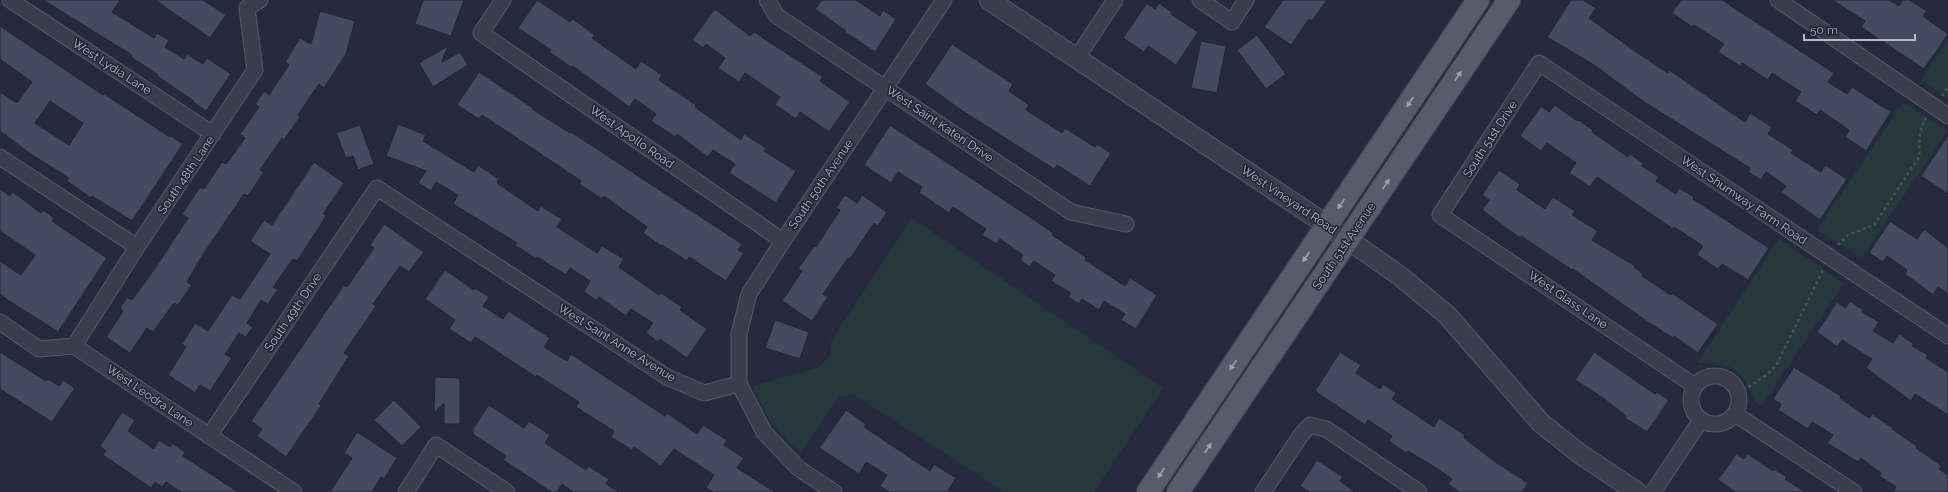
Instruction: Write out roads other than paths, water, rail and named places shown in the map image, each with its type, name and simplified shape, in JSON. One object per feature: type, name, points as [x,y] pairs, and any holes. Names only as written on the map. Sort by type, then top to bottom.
[{"type":"main road","points":[[1148,492],[1478,0]]},
{"type":"main road","name":"South 51st Avenue","points":[[1178,492],[1509,0]]},
{"type":"street","name":"West Lydia Lane","points":[[10,0],[213,134]]},
{"type":"street","name":"South 48th Lane","points":[[74,346],[137,247],[255,70],[243,4],[260,0]]},
{"type":"street","name":"West Apollo Road","points":[[503,0],[481,33],[783,241]]},
{"type":"street","name":"West Saint Kateri Drive","points":[[767,0],[777,16],[1072,212],[1126,224]]},
{"type":"street","name":"South 50th Avenue","points":[[739,384],[739,334],[749,294],[944,0]]},
{"type":"street","name":"West Vineyard Road","points":[[989,0],[1349,239],[1410,284],[1447,315],[1529,410],[1556,436],[1637,492]]},
{"type":"street","points":[[1076,59],[1115,0]]},
{"type":"street","points":[[1200,0],[1232,22],[1246,0]]},
{"type":"street","points":[[1778,0],[1948,116]]},
{"type":"street","name":"South 51st Drive","points":[[1440,214],[1539,63]]},
{"type":"street","name":"West Shumway Farm Road","points":[[1539,63],[1948,336]]},
{"type":"street","points":[[0,157],[137,247]]},
{"type":"street","name":"West Saint Anne Avenue","points":[[377,188],[667,377],[704,393],[739,384]]},
{"type":"street","name":"South 49th Drive","points":[[209,436],[377,188]]},
{"type":"street","name":"West Glass Lane","points":[[1440,214],[1695,386]]},
{"type":"street","points":[[0,322],[39,349],[74,346]]},
{"type":"street","name":"West Leodra Lane","points":[[74,346],[287,490]]},
{"type":"street","points":[[1708,376],[1717,376],[1732,382],[1738,393],[1739,406],[1736,414],[1723,423],[1716,425],[1701,420],[1695,415],[1691,400],[1695,386],[1708,376]]},
{"type":"street","points":[[739,384],[764,432],[798,468],[834,492]]},
{"type":"street","points":[[1736,414],[1854,492]]},
{"type":"street","points":[[1653,492],[1701,420]]},
{"type":"street","points":[[1263,492],[1300,435],[1310,425],[1326,429],[1419,492]]},
{"type":"street","points":[[406,492],[436,445],[508,492]]}]
